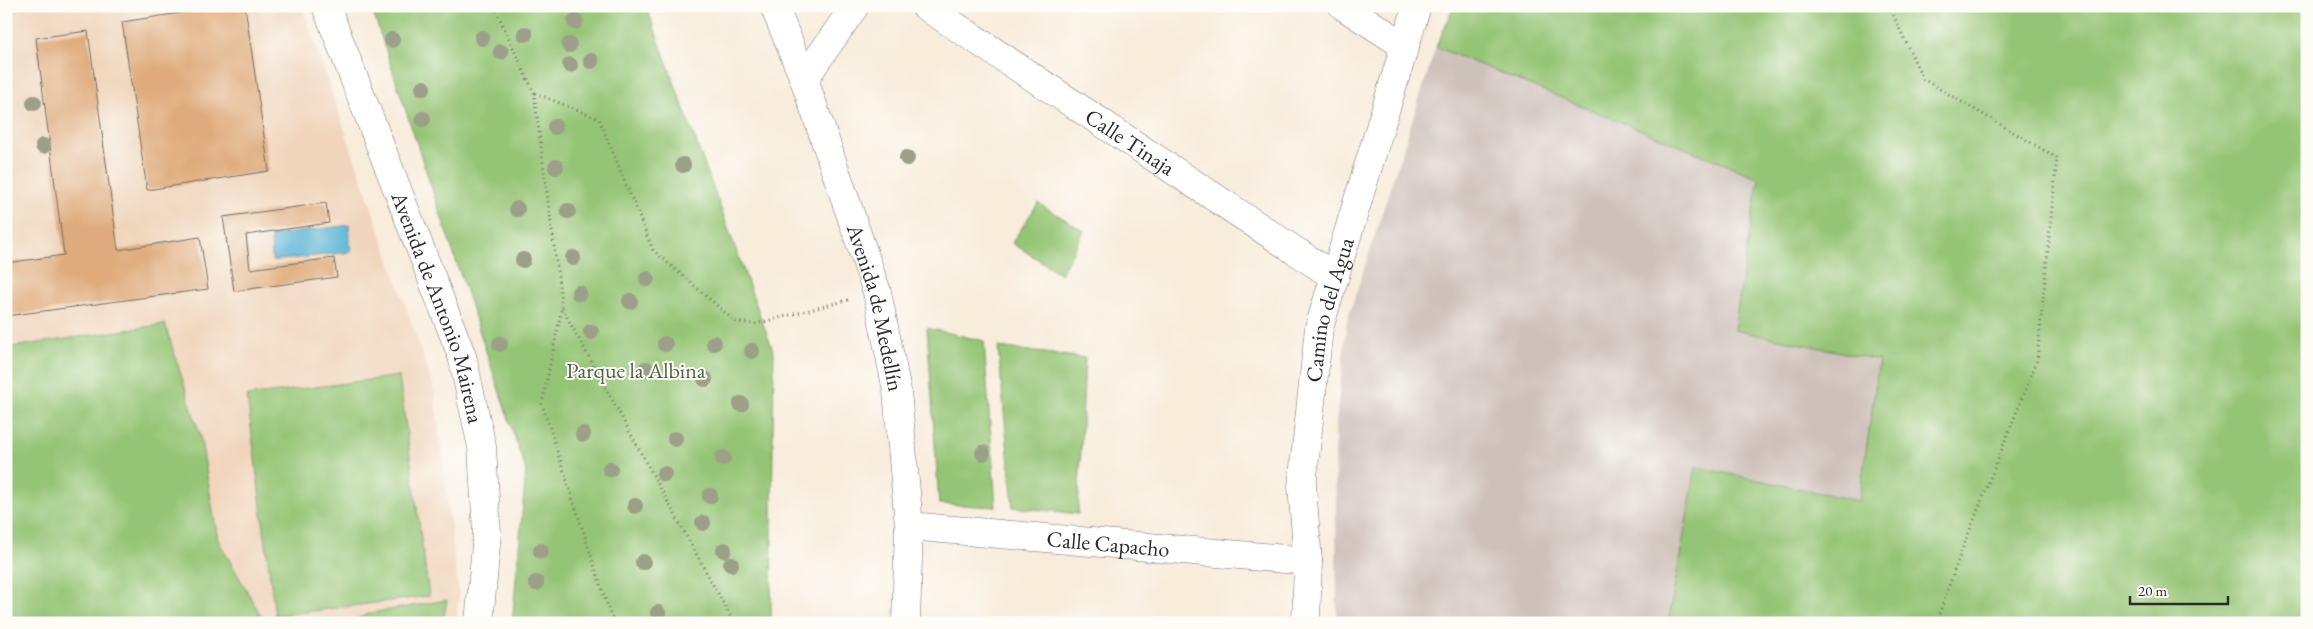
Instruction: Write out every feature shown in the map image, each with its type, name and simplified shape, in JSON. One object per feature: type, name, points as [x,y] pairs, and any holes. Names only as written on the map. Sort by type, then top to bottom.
[{"type":"street","name":"Avenida de Antonio Mairena","points":[[326,6],[462,356],[482,447],[487,533],[479,623]]},
{"type":"street","name":"Avenida de Medellín","points":[[774,6],[804,80],[877,292],[897,391],[909,526],[906,623]]},
{"type":"street","points":[[804,80],[854,6]]},
{"type":"street","name":"Calle Tinaja","points":[[925,6],[1335,277]]},
{"type":"street","points":[[1343,6],[1405,46]]},
{"type":"street","name":"Camino del Agua","points":[[1306,623],[1308,561],[1302,486],[1319,328],[1417,6]]},
{"type":"street","name":"Calle Capacho","points":[[909,526],[1308,561]]},
{"type":"path","points":[[494,6],[534,93],[562,308],[542,404],[613,623]]},
{"type":"path","points":[[1890,6],[1923,79],[2058,158],[2037,360],[1960,555],[1936,623]]},
{"type":"path","points":[[534,93],[599,119],[653,250],[736,322],[755,324],[877,292]]},
{"type":"path","points":[[562,308],[734,623]]},
{"type":"shaded area","points":[[6,6],[302,6],[434,388],[459,596],[456,623],[6,623]]},
{"type":"shaded area","points":[[1436,47],[1759,178],[1734,330],[1879,360],[1859,501],[1697,467],[1668,623],[1337,623],[1335,433],[1347,321]]},
{"type":"green space","name":"Parque la Albina","points":[[371,6],[646,6],[774,353],[771,623],[512,623],[526,471]]},
{"type":"green space","points":[[1454,6],[2307,6],[2307,623],[1668,623],[1696,467],[1859,501],[1879,360],[1734,330],[1759,178],[1436,47]]},
{"type":"green space","points":[[1038,203],[1084,231],[1061,274],[1012,243]]},
{"type":"green space","points":[[165,324],[200,435],[218,540],[265,623],[6,623],[6,348]]},
{"type":"green space","points":[[927,328],[984,341],[996,507],[939,504]]},
{"type":"green space","points":[[998,347],[1085,358],[1078,514],[1013,507]]},
{"type":"green space","points":[[399,376],[429,596],[275,616],[247,396]]},
{"type":"green space","points":[[447,600],[443,623],[347,623],[371,613]]},
{"type":"water","points":[[349,225],[351,252],[272,261],[271,236]]},
{"type":"building","points":[[225,6],[245,6],[269,171],[147,190],[122,22]]},
{"type":"building","points":[[88,31],[118,250],[200,237],[208,289],[6,316],[6,263],[64,255],[36,38]]},
{"type":"building","points":[[326,203],[329,223],[246,235],[250,269],[334,258],[337,277],[234,291],[223,217]]}]
